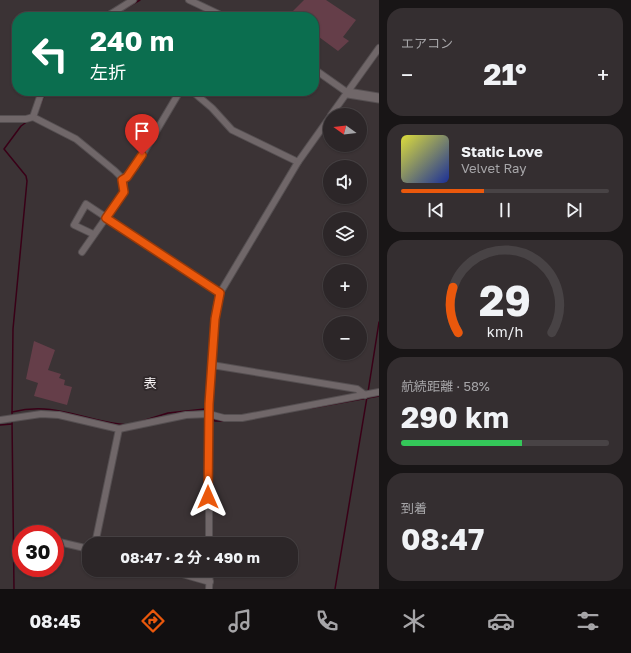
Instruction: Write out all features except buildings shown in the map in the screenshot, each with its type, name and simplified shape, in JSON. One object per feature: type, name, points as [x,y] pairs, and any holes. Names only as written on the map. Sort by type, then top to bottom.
[{"type":"street","points":[[114,12],[132,0]]},
{"type":"street","points":[[189,0],[209,12]]},
{"type":"street","points":[[337,108],[379,48]]},
{"type":"street","points":[[319,72],[348,92],[379,98]]},
{"type":"street","points":[[33,117],[40,96]]},
{"type":"street","points":[[122,180],[135,167],[177,96]]},
{"type":"street","points":[[197,96],[232,130],[298,162]]},
{"type":"street","points":[[0,119],[26,119],[33,117],[76,139],[115,171],[122,180],[124,192],[93,234],[82,252]]},
{"type":"street","points":[[209,537],[209,414],[216,309],[220,293],[298,162],[323,127]]},
{"type":"street","points":[[93,234],[74,224],[86,204],[220,293]]},
{"type":"street","points":[[212,365],[357,389],[365,395]]},
{"type":"street","points":[[0,420],[41,414],[59,415],[120,428],[140,426],[171,417],[209,414],[224,418],[242,418],[379,392]]},
{"type":"street","points":[[97,537],[120,428]]},
{"type":"street","points":[[64,543],[82,547]]},
{"type":"street","points":[[192,577],[210,582]]},
{"type":"street","points":[[210,577],[210,589]]},
{"type":"shaded area","points":[[304,0],[326,0],[356,20],[343,37],[349,41],[338,51],[319,37],[319,12],[292,12]]},
{"type":"shaded area","points":[[34,341],[55,350],[48,370],[61,374],[59,378],[65,380],[64,385],[72,387],[67,405],[34,396],[38,383],[26,379]]},
{"type":"waterway","points":[[126,8],[140,0]]},
{"type":"waterway","points":[[38,111],[44,96]]},
{"type":"waterway","points":[[12,417],[13,329],[27,181],[26,176],[4,149],[21,126],[28,121]]},
{"type":"waterway","points":[[368,392],[379,322]]},
{"type":"waterway","points":[[312,408],[379,396]]},
{"type":"waterway","points":[[335,589],[367,397]]},
{"type":"waterway","points":[[12,412],[28,409],[57,410],[112,423],[128,425]]},
{"type":"waterway","points":[[139,422],[168,413],[205,409],[207,411]]},
{"type":"waterway","points":[[212,417],[215,421],[240,421]]},
{"type":"waterway","points":[[12,420],[14,589]]},
{"type":"waterway","points":[[0,425],[12,424]]},
{"type":"district","name":"表","points":[[150,383]]},
{"type":"route","points":[[142,155],[127,177],[122,180],[124,184],[124,192],[106,218],[220,293],[215,319],[209,404],[208,497]]}]
